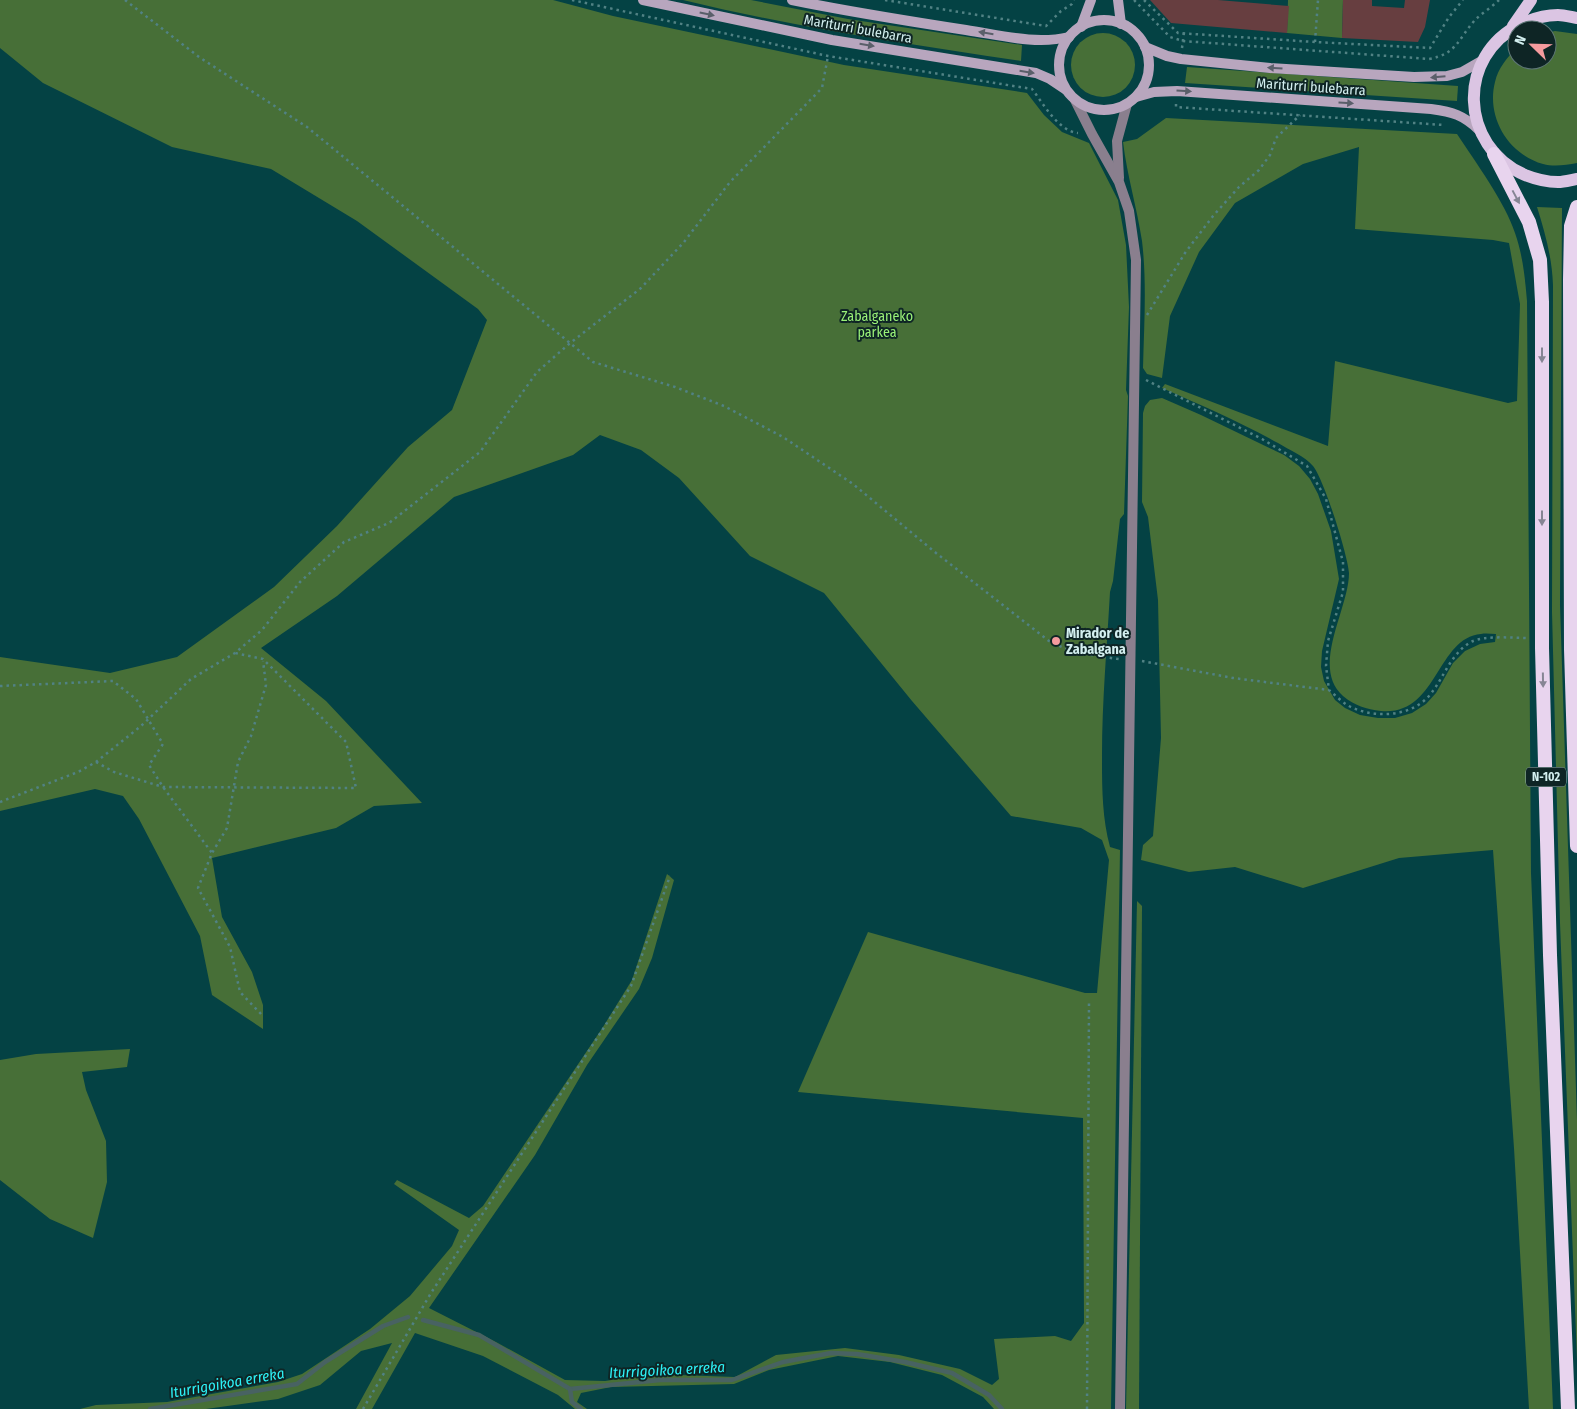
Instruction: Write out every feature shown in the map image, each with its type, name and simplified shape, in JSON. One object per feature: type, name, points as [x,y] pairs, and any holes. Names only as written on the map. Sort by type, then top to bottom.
[{"type":"highway","name":"N-102","points":[[1494,154],[1529,222],[1540,260],[1542,302],[1542,648],[1550,955],[1568,1409]]},
{"type":"highway","name":"N-102","points":[[1577,207],[1571,226],[1570,280],[1571,639],[1577,846]]},
{"type":"main road","name":"Mariturri bulebarra","points":[[643,0],[832,40],[1036,73],[1050,79],[1065,89]]},
{"type":"main road","name":"Mariturri bulebarra","points":[[792,0],[1030,40],[1052,41],[1069,37]]},
{"type":"main road","points":[[1081,27],[1091,0]]},
{"type":"main road","points":[[1118,0],[1121,24]]},
{"type":"main road","points":[[1518,20],[1531,0]]},
{"type":"main road","points":[[1529,20],[1558,15],[1577,18]]},
{"type":"main road","points":[[1107,20],[1130,29],[1139,37],[1145,47],[1148,73],[1144,86],[1131,100],[1114,109],[1100,110],[1087,107],[1075,100],[1065,89],[1060,76],[1059,62],[1062,49],[1069,37],[1081,27],[1107,20]]},
{"type":"main road","points":[[1507,32],[1494,43],[1483,60],[1475,83],[1474,107],[1480,130],[1494,154],[1513,170],[1534,179],[1558,182],[1577,179]]},
{"type":"main road","name":"Mariturri bulebarra","points":[[1145,47],[1167,56],[1181,59],[1270,68],[1414,77],[1455,74],[1483,60]]},
{"type":"main road","name":"Mariturri bulebarra","points":[[1131,100],[1154,92],[1177,91],[1431,108],[1458,114],[1480,130]]},
{"type":"street","points":[[1075,100],[1119,182],[1130,211],[1136,260],[1120,1409]]},
{"type":"street","points":[[1119,182],[1117,141],[1131,100]]},
{"type":"path","points":[[125,0],[198,57],[307,127],[593,362],[675,387],[724,406],[783,437],[854,484],[936,553],[1049,641],[1061,647],[1082,653],[1107,657]]},
{"type":"path","points":[[572,0],[828,56],[1032,89],[1058,122],[1072,132],[1092,134]]},
{"type":"path","points":[[885,0],[1046,26],[1061,11],[1072,4],[1074,0]]},
{"type":"path","points":[[1134,0],[1170,37],[1182,41],[1429,59],[1441,57],[1456,47],[1476,20],[1499,0]]},
{"type":"path","points":[[1144,0],[1178,32],[1430,48],[1449,16],[1463,0]]},
{"type":"path","points":[[1315,42],[1318,0]]},
{"type":"path","points":[[0,802],[78,772],[96,762],[148,720],[191,679],[234,653],[262,630],[300,582],[344,542],[389,523],[480,452],[537,372],[569,344],[641,288],[684,242],[730,182],[822,88],[828,56]]},
{"type":"path","points":[[1176,107],[1444,125]]},
{"type":"path","points":[[1136,333],[1185,253],[1213,216],[1270,155],[1276,138],[1300,115]]},
{"type":"path","points":[[1135,375],[1262,440],[1307,466],[1326,499],[1343,562],[1343,592],[1328,641],[1326,666],[1329,690]]},
{"type":"path","points":[[1159,663],[1233,678],[1329,690],[1345,704],[1360,711],[1379,714],[1398,713],[1426,699],[1456,655],[1472,642],[1489,638]]},
{"type":"path","points":[[96,762],[114,772],[163,786],[356,788],[346,742],[263,660],[234,653]]},
{"type":"path","points":[[260,1014],[240,992],[230,947],[198,888],[212,853],[227,828],[238,762],[251,736],[266,685],[263,660]]},
{"type":"path","points":[[0,686],[113,681],[136,699],[164,744],[149,765],[212,853]]},
{"type":"path","points":[[363,1409],[431,1293],[631,986],[670,876]]},
{"type":"path","points":[[1087,1409],[1089,1003]]},
{"type":"green space","name":"Zabalganeko parkea","points":[[0,0],[553,0],[613,16],[844,65],[1027,93],[1044,115],[1062,132],[1089,143],[1118,200],[1126,245],[1129,307],[1124,514],[1120,519],[1110,592],[1102,735],[1102,791],[1105,824],[1110,847],[1120,850],[1111,1409],[994,1409],[983,1397],[942,1375],[890,1362],[838,1356],[769,1370],[734,1384],[611,1387],[581,1393],[577,1402],[587,1409],[575,1409],[558,1395],[483,1356],[415,1333],[372,1409],[356,1409],[392,1343],[361,1351],[320,1385],[278,1399],[206,1409],[80,1409],[96,1405],[167,1402],[278,1382],[302,1374],[370,1329],[410,1296],[452,1246],[459,1230],[394,1184],[397,1180],[469,1218],[483,1206],[603,1027],[632,980],[667,874],[674,880],[652,958],[639,989],[587,1065],[535,1155],[429,1308],[565,1380],[605,1381],[650,1374],[735,1377],[776,1355],[845,1348],[899,1355],[960,1369],[992,1385],[999,1379],[994,1339],[1055,1336],[1071,1341],[1084,1323],[1083,1118],[798,1092],[868,932],[1085,993],[1097,993],[1109,860],[1102,840],[1081,828],[1011,816],[912,701],[824,593],[750,556],[679,478],[641,450],[600,435],[573,455],[454,497],[337,596],[261,648],[326,701],[422,803],[374,806],[336,828],[212,858],[222,917],[252,972],[263,1005],[263,1029],[212,995],[200,936],[139,819],[123,796],[95,789],[0,811],[0,657],[110,673],[177,657],[274,587],[337,526],[408,447],[452,410],[487,320],[478,309],[357,221],[271,169],[172,147],[43,83],[0,48]]},
{"type":"green space","points":[[683,0],[751,0],[848,19],[1022,45],[1021,61],[809,27]]},
{"type":"green space","points":[[1288,0],[1343,0],[1342,38],[1287,33]]},
{"type":"green space","points":[[1557,31],[1577,34],[1577,163],[1556,166],[1543,164],[1519,152],[1502,132],[1497,121],[1493,95],[1498,72],[1506,59],[1507,70],[1557,70]]},
{"type":"green space","points":[[1097,33],[1109,33],[1126,42],[1133,53],[1135,65],[1133,77],[1126,88],[1109,97],[1097,97],[1085,92],[1076,83],[1071,71],[1071,59],[1076,47],[1085,38]]},
{"type":"green space","points":[[1187,67],[1458,86],[1457,101],[1185,83]]},
{"type":"green space","points":[[1166,118],[1457,134],[1497,196],[1518,242],[1527,301],[1531,873],[1553,1409],[1529,1409],[1514,1148],[1493,850],[1399,858],[1303,888],[1235,867],[1189,872],[1141,860],[1143,845],[1153,836],[1161,738],[1158,600],[1148,517],[1142,502],[1143,413],[1145,406],[1150,400],[1162,398],[1284,455],[1299,466],[1310,479],[1318,494],[1331,531],[1339,579],[1322,651],[1321,667],[1324,681],[1335,700],[1345,708],[1360,715],[1395,718],[1412,713],[1426,704],[1436,693],[1453,663],[1465,651],[1480,644],[1495,642],[1496,634],[1481,634],[1466,639],[1454,648],[1426,690],[1414,702],[1400,709],[1381,711],[1361,706],[1347,699],[1334,684],[1330,670],[1330,654],[1347,587],[1348,564],[1335,518],[1318,474],[1306,459],[1297,453],[1206,407],[1162,388],[1165,384],[1328,446],[1335,361],[1508,403],[1517,401],[1520,304],[1509,243],[1493,240],[1355,229],[1359,147],[1303,164],[1235,203],[1199,252],[1170,316],[1162,378],[1147,374],[1143,368],[1144,257],[1123,142],[1137,139]]},
{"type":"green space","points":[[1537,207],[1562,208],[1560,605],[1577,1120],[1577,1360],[1560,923],[1552,612],[1553,285],[1550,255]]},
{"type":"green space","points":[[1137,901],[1142,906],[1139,1409],[1126,1409]]},
{"type":"green space","points":[[130,1049],[127,1067],[82,1072],[86,1090],[106,1141],[107,1182],[93,1238],[50,1219],[0,1180],[0,1060],[36,1054]]},
{"type":"building","points":[[1150,0],[1218,0],[1289,6],[1287,33],[1171,23]]},
{"type":"building","points":[[1343,0],[1372,0],[1372,6],[1404,8],[1405,0],[1430,0],[1425,27],[1418,42],[1342,38]]},
{"type":"waterway","name":"Iturrigoikoa erreka","points":[[150,1409],[297,1384],[325,1362],[383,1326],[408,1317]]},
{"type":"waterway","name":"Iturrigoikoa erreka","points":[[423,1320],[479,1335],[570,1389],[660,1380],[732,1380],[783,1362],[831,1353],[857,1354],[905,1362],[952,1373],[989,1395],[1002,1409]]},
{"type":"waterway","points":[[570,1389],[572,1402],[581,1409]]},
{"type":"place","name":"Mirador de Zabalgana","points":[[1056,641]]}]
